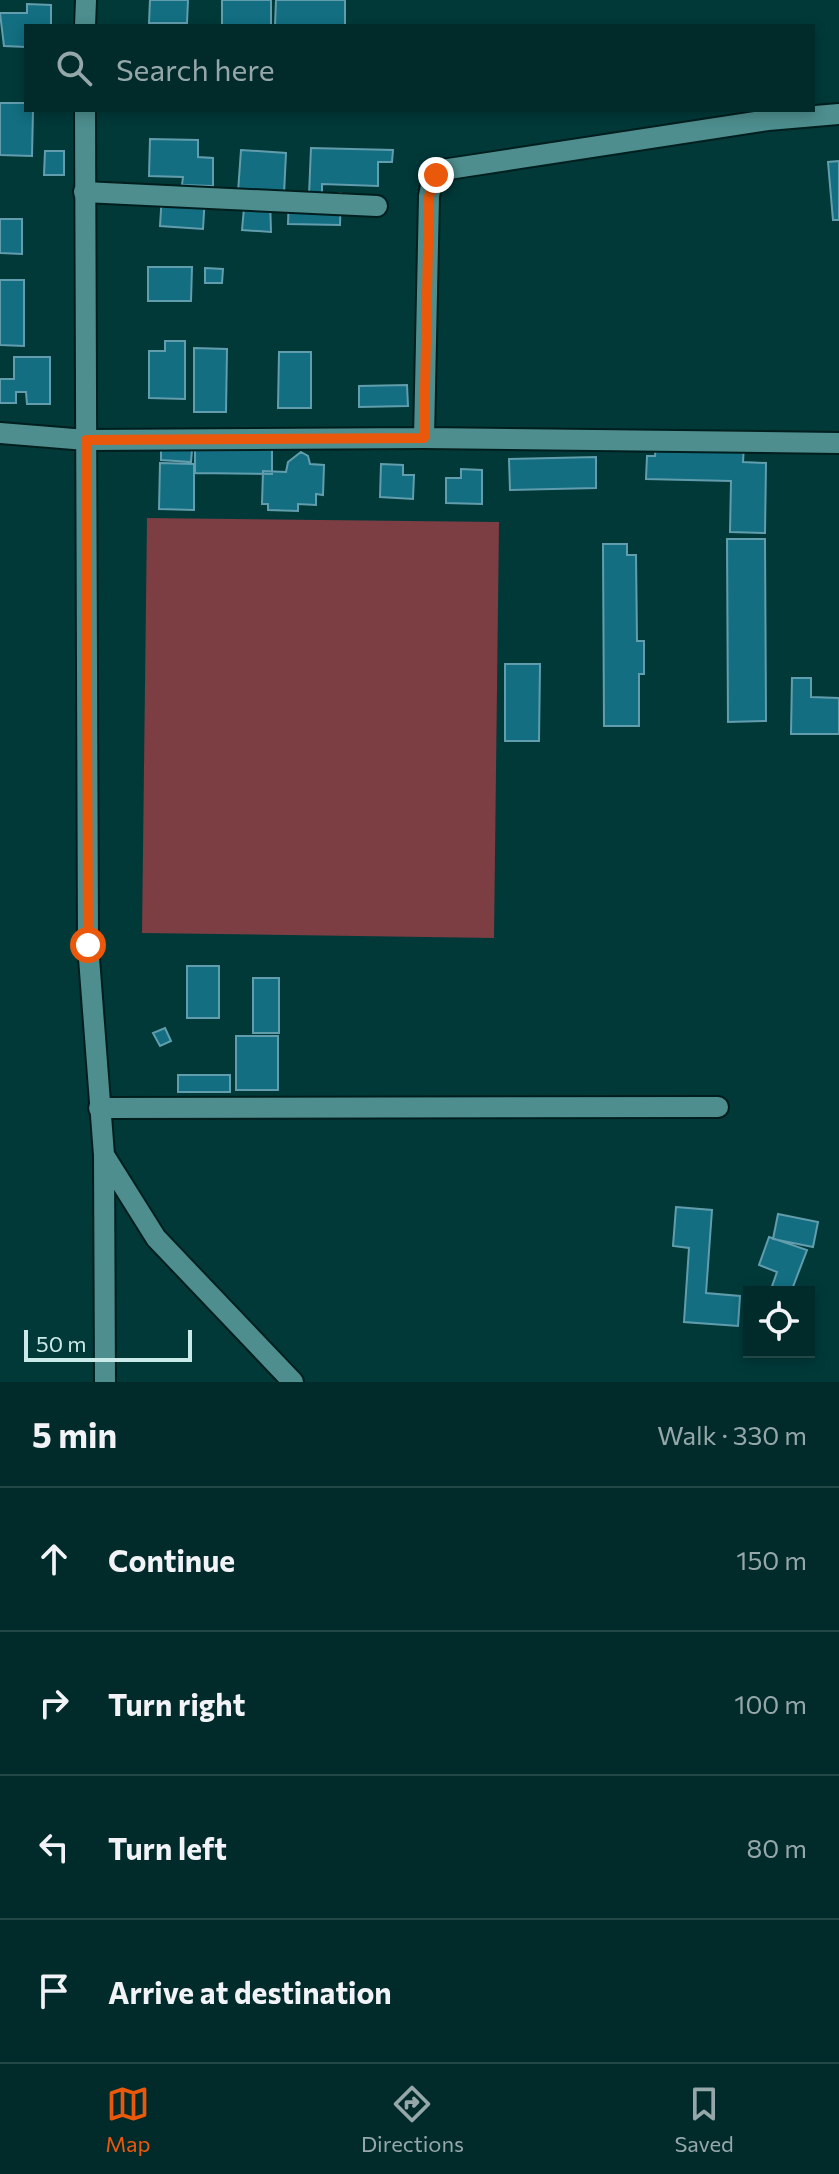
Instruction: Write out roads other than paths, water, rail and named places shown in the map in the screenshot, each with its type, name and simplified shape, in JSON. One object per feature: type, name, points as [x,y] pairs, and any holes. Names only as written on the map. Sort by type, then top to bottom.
[{"type":"street","points":[[85,24],[86,0]]},
{"type":"street","points":[[85,112],[88,945],[104,1155],[105,1382]]},
{"type":"street","points":[[424,438],[430,188],[442,170],[752,122],[839,114]]},
{"type":"street","points":[[84,192],[377,206]]},
{"type":"street","points":[[0,433],[86,440],[424,438],[839,443]]},
{"type":"street","points":[[99,1108],[718,1107]]},
{"type":"street","points":[[104,1155],[156,1238],[293,1382]]}]
